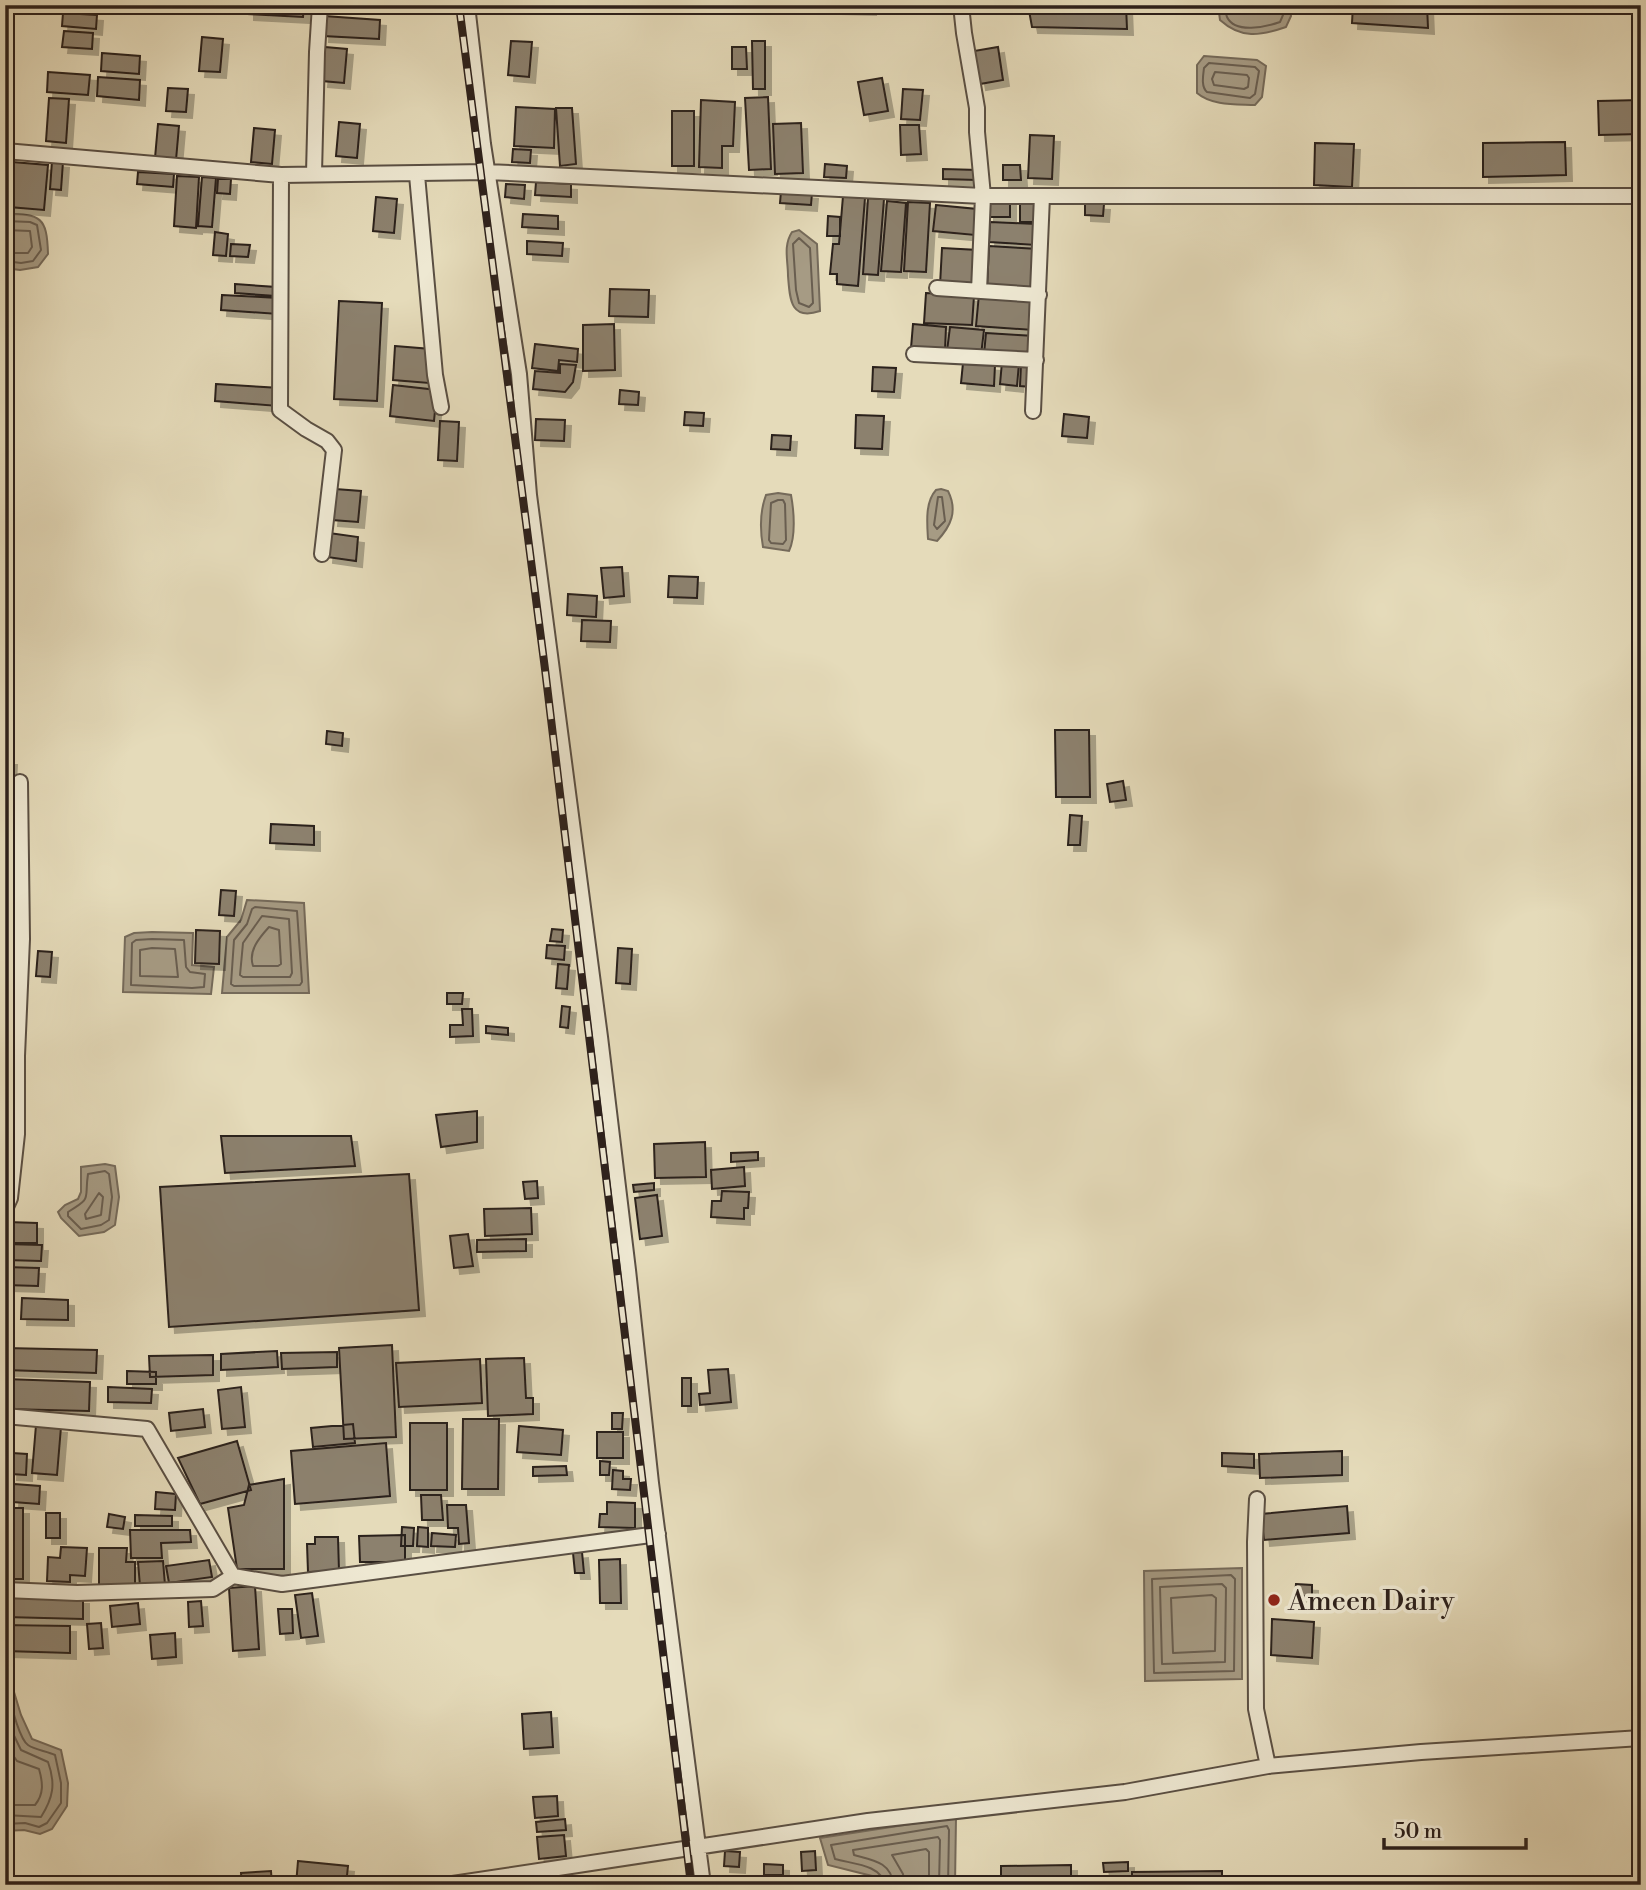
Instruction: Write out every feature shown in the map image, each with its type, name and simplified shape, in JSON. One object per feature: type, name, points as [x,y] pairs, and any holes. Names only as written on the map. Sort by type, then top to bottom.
[{"type":"street","points":[[314,173],[320,5]]},
{"type":"street","points":[[467,5],[487,172],[519,373],[529,495],[600,1037],[658,1534],[703,1885]]},
{"type":"street","points":[[961,5],[977,108],[983,196],[979,291]]},
{"type":"street","points":[[5,151],[281,175],[487,172],[983,196],[1641,196]]},
{"type":"street","points":[[281,175],[280,410],[327,441],[334,450],[322,554]]},
{"type":"street","points":[[417,175],[435,375],[442,407]]},
{"type":"street","points":[[1033,411],[1042,196]]},
{"type":"street","points":[[937,288],[1039,295]]},
{"type":"street","points":[[915,354],[1036,360]]},
{"type":"street","points":[[5,1209],[10,1198],[17,1134],[22,939],[13,829],[20,782]]},
{"type":"street","points":[[5,1416],[147,1429],[233,1576]]},
{"type":"street","points":[[1257,1499],[1256,1709],[1268,1766]]},
{"type":"street","points":[[5,1590],[77,1593],[213,1589],[233,1576],[282,1584],[658,1534]]},
{"type":"street","points":[[446,1885],[868,1821],[1125,1792],[1268,1766],[1421,1752],[1641,1738]]},
{"type":"water","points":[[1218,5],[1290,5],[1291,16],[1286,27],[1259,34],[1243,33],[1220,20]]},
{"type":"water","points":[[1204,56],[1257,60],[1266,66],[1262,97],[1255,105],[1233,104],[1210,100],[1197,93],[1197,65]]},
{"type":"water","points":[[5,214],[27,215],[40,220],[46,232],[48,254],[38,267],[20,270],[5,268]]},
{"type":"water","points":[[799,230],[817,244],[820,311],[810,313],[803,313],[793,306],[790,293],[787,248],[792,232]]},
{"type":"water","points":[[941,489],[948,491],[953,512],[946,530],[937,541],[928,539],[928,513],[932,495]]},
{"type":"water","points":[[766,495],[791,495],[794,531],[789,551],[763,547],[761,521],[764,501]]},
{"type":"water","points":[[247,900],[304,903],[309,993],[222,993],[227,937],[241,920]]},
{"type":"water","points":[[134,933],[193,933],[192,965],[214,967],[211,994],[123,992],[125,937]]},
{"type":"water","points":[[105,1164],[115,1166],[119,1197],[115,1225],[104,1232],[79,1236],[58,1212],[78,1199],[81,1192],[81,1167]]},
{"type":"water","points":[[1242,1568],[1242,1679],[1145,1681],[1144,1571]]},
{"type":"water","points":[[5,1672],[13,1680],[21,1715],[32,1739],[61,1750],[68,1783],[67,1806],[52,1829],[40,1834],[24,1830],[5,1831]]},
{"type":"water","points":[[956,1817],[955,1885],[880,1885],[872,1876],[828,1865],[820,1838]]},
{"type":"building","points":[[248,5],[304,5],[303,17],[248,14]]},
{"type":"building","points":[[836,5],[870,5],[870,9],[836,8]]},
{"type":"building","points":[[1028,5],[1126,5],[1127,29],[1032,27]]},
{"type":"building","points":[[1353,5],[1427,5],[1428,28],[1352,23]]},
{"type":"building","points":[[63,13],[97,15],[96,29],[62,26]]},
{"type":"building","points":[[324,16],[380,20],[379,39],[323,36]]},
{"type":"building","points":[[64,31],[93,33],[92,49],[62,47]]},
{"type":"building","points":[[202,37],[223,39],[220,72],[199,71]]},
{"type":"building","points":[[511,41],[532,42],[529,77],[508,75]]},
{"type":"building","points":[[752,41],[765,41],[765,89],[753,89]]},
{"type":"building","points":[[325,47],[347,49],[344,83],[322,81]]},
{"type":"building","points":[[732,47],[746,47],[747,69],[732,69]]},
{"type":"building","points":[[998,47],[1003,80],[980,84],[974,51]]},
{"type":"building","points":[[102,53],[140,56],[139,74],[101,71]]},
{"type":"building","points":[[48,72],[90,75],[88,95],[47,92]]},
{"type":"building","points":[[98,77],[140,80],[139,100],[97,96]]},
{"type":"building","points":[[882,78],[888,111],[864,115],[858,82]]},
{"type":"building","points":[[168,88],[188,89],[186,112],[166,111]]},
{"type":"building","points":[[903,89],[923,90],[920,120],[901,119]]},
{"type":"building","points":[[768,97],[771,169],[749,170],[745,98]]},
{"type":"building","points":[[49,98],[69,99],[66,143],[46,141]]},
{"type":"building","points":[[701,100],[735,102],[733,146],[722,146],[722,168],[699,167]]},
{"type":"building","points":[[1641,100],[1641,134],[1599,135],[1598,101]]},
{"type":"building","points":[[516,107],[555,109],[554,148],[514,146]]},
{"type":"building","points":[[556,108],[572,108],[576,164],[560,166]]},
{"type":"building","points":[[672,111],[694,111],[694,166],[672,166]]},
{"type":"building","points":[[339,122],[360,124],[357,158],[336,156]]},
{"type":"building","points":[[801,123],[803,173],[775,174],[773,124]]},
{"type":"building","points":[[158,124],[179,126],[176,160],[155,158]]},
{"type":"building","points":[[900,125],[919,125],[921,154],[901,155]]},
{"type":"building","points":[[254,128],[275,130],[272,164],[251,162]]},
{"type":"building","points":[[1030,135],[1054,136],[1052,179],[1028,178]]},
{"type":"building","points":[[1565,142],[1566,175],[1483,177],[1483,143]]},
{"type":"building","points":[[1315,143],[1354,144],[1352,187],[1314,185]]},
{"type":"building","points":[[513,149],[531,150],[530,163],[512,162]]},
{"type":"building","points":[[52,161],[63,162],[61,190],[50,189]]},
{"type":"building","points":[[12,162],[48,165],[44,210],[9,207]]},
{"type":"building","points":[[825,164],[847,166],[846,178],[824,177]]},
{"type":"building","points":[[1003,165],[1020,165],[1021,180],[1003,180]]},
{"type":"building","points":[[943,169],[978,170],[977,180],[943,179]]},
{"type":"building","points":[[138,172],[174,174],[173,187],[137,184]]},
{"type":"building","points":[[177,176],[199,177],[196,228],[174,226]]},
{"type":"building","points":[[202,177],[216,178],[212,227],[198,226]]},
{"type":"building","points":[[218,179],[231,179],[230,194],[217,193]]},
{"type":"building","points":[[536,182],[571,184],[571,197],[535,195]]},
{"type":"building","points":[[506,184],[525,185],[524,199],[505,197]]},
{"type":"building","points":[[781,191],[812,193],[811,205],[780,203]]},
{"type":"building","points":[[843,196],[865,198],[858,286],[837,284],[837,274],[830,274],[833,244],[839,244]]},
{"type":"building","points":[[376,197],[397,199],[394,233],[373,231]]},
{"type":"building","points":[[868,198],[884,199],[878,275],[863,274]]},
{"type":"building","points":[[988,200],[1010,200],[1010,217],[988,217]]},
{"type":"building","points":[[887,201],[906,203],[901,272],[881,271]]},
{"type":"building","points":[[908,202],[930,203],[926,272],[904,271]]},
{"type":"building","points":[[1020,202],[1036,202],[1036,222],[1020,222]]},
{"type":"building","points":[[1085,203],[1104,204],[1103,216],[1085,215]]},
{"type":"building","points":[[936,205],[977,209],[975,235],[933,231]]},
{"type":"building","points":[[523,214],[558,216],[558,229],[522,227]]},
{"type":"building","points":[[828,216],[840,217],[840,236],[827,236]]},
{"type":"building","points":[[990,222],[1037,224],[1036,245],[989,242]]},
{"type":"building","points":[[215,232],[228,234],[226,256],[213,255]]},
{"type":"building","points":[[527,241],[563,243],[562,256],[527,254]]},
{"type":"building","points":[[231,244],[250,245],[248,257],[230,256]]},
{"type":"building","points":[[989,246],[1038,249],[1036,291],[987,288]]},
{"type":"building","points":[[942,248],[978,250],[975,287],[940,285]]},
{"type":"building","points":[[235,284],[276,287],[276,296],[235,293]]},
{"type":"building","points":[[610,289],[649,290],[648,317],[609,316]]},
{"type":"building","points":[[926,293],[974,296],[972,325],[924,323]]},
{"type":"building","points":[[979,294],[1036,298],[1033,330],[976,326]]},
{"type":"building","points":[[222,295],[279,298],[278,314],[221,310]]},
{"type":"building","points":[[339,301],[382,303],[377,401],[334,399]]},
{"type":"building","points":[[614,324],[615,370],[583,371],[583,325]]},
{"type":"building","points":[[913,324],[946,327],[945,350],[911,348]]},
{"type":"building","points":[[950,327],[984,330],[981,355],[947,351]]},
{"type":"building","points":[[986,333],[1035,336],[1033,358],[984,354]]},
{"type":"building","points":[[535,344],[578,349],[577,362],[559,360],[558,371],[532,368]]},
{"type":"building","points":[[395,346],[431,349],[429,383],[393,380]]},
{"type":"building","points":[[1002,362],[1019,363],[1017,386],[1000,384]]},
{"type":"building","points":[[963,363],[995,365],[994,386],[961,383]]},
{"type":"building","points":[[560,364],[576,365],[573,382],[565,392],[533,389],[535,371],[560,373]]},
{"type":"building","points":[[1021,365],[1032,365],[1031,387],[1020,386]]},
{"type":"building","points":[[873,367],[896,368],[894,392],[872,391]]},
{"type":"building","points":[[216,384],[280,388],[278,406],[215,401]]},
{"type":"building","points":[[393,385],[437,390],[434,421],[390,416]]},
{"type":"building","points":[[620,390],[639,392],[638,405],[619,404]]},
{"type":"building","points":[[685,412],[704,413],[703,426],[684,425]]},
{"type":"building","points":[[1064,414],[1089,417],[1087,438],[1062,436]]},
{"type":"building","points":[[856,415],[884,416],[882,449],[855,448]]},
{"type":"building","points":[[536,419],[565,420],[564,441],[535,440]]},
{"type":"building","points":[[440,421],[459,422],[457,461],[438,460]]},
{"type":"building","points":[[772,435],[791,436],[790,450],[771,449]]},
{"type":"building","points":[[335,489],[361,491],[358,522],[332,520]]},
{"type":"building","points":[[329,533],[358,537],[356,561],[327,557]]},
{"type":"building","points":[[622,567],[624,596],[604,598],[601,568]]},
{"type":"building","points":[[669,576],[698,577],[697,598],[668,597]]},
{"type":"building","points":[[568,594],[597,596],[596,617],[567,615]]},
{"type":"building","points":[[582,620],[611,621],[610,642],[581,641]]},
{"type":"building","points":[[1055,730],[1089,730],[1090,797],[1056,797]]},
{"type":"building","points":[[327,731],[343,733],[342,746],[326,744]]},
{"type":"building","points":[[5,759],[11,759],[9,793],[5,793]]},
{"type":"building","points":[[1123,781],[1126,800],[1110,802],[1107,784]]},
{"type":"building","points":[[1070,815],[1082,816],[1080,845],[1068,845]]},
{"type":"building","points":[[271,824],[314,826],[314,845],[270,843]]},
{"type":"building","points":[[221,890],[236,891],[234,916],[219,915]]},
{"type":"building","points":[[552,929],[563,930],[562,942],[550,941]]},
{"type":"building","points":[[196,930],[220,931],[219,964],[195,963]]},
{"type":"building","points":[[547,945],[565,946],[564,960],[546,958]]},
{"type":"building","points":[[618,948],[632,949],[630,984],[616,983]]},
{"type":"building","points":[[38,951],[52,952],[50,977],[36,976]]},
{"type":"building","points":[[558,964],[569,965],[567,989],[556,988]]},
{"type":"building","points":[[447,993],[463,993],[462,1004],[447,1004]]},
{"type":"building","points":[[562,1006],[570,1007],[568,1028],[560,1027]]},
{"type":"building","points":[[462,1009],[472,1009],[473,1036],[450,1037],[450,1025],[463,1025]]},
{"type":"building","points":[[486,1026],[508,1028],[508,1035],[486,1033]]},
{"type":"building","points":[[477,1111],[477,1142],[441,1147],[436,1115]]},
{"type":"building","points":[[221,1136],[351,1136],[355,1166],[225,1173]]},
{"type":"building","points":[[705,1142],[706,1177],[655,1178],[654,1144]]},
{"type":"building","points":[[758,1152],[758,1160],[731,1162],[731,1153]]},
{"type":"building","points":[[744,1167],[745,1186],[712,1189],[711,1170]]},
{"type":"building","points":[[409,1174],[419,1310],[169,1327],[160,1187]]},
{"type":"building","points":[[537,1181],[538,1198],[525,1199],[523,1182]]},
{"type":"building","points":[[654,1183],[654,1190],[634,1192],[633,1185]]},
{"type":"building","points":[[722,1191],[749,1192],[744,1219],[711,1217],[712,1201],[721,1201]]},
{"type":"building","points":[[657,1195],[662,1236],[640,1239],[635,1198]]},
{"type":"building","points":[[531,1208],[532,1234],[485,1236],[484,1209]]},
{"type":"building","points":[[7,1222],[37,1223],[37,1243],[6,1243]]},
{"type":"building","points":[[468,1234],[473,1266],[454,1268],[450,1236]]},
{"type":"building","points":[[526,1239],[526,1251],[477,1252],[477,1240]]},
{"type":"building","points":[[5,1244],[42,1245],[41,1261],[5,1260]]},
{"type":"building","points":[[5,1267],[39,1268],[38,1286],[5,1285]]},
{"type":"building","points":[[22,1298],[68,1300],[68,1320],[21,1319]]},
{"type":"building","points":[[392,1345],[396,1437],[344,1439],[339,1348]]},
{"type":"building","points":[[5,1348],[97,1350],[96,1373],[5,1370]]},
{"type":"building","points":[[277,1351],[278,1367],[221,1370],[221,1354]]},
{"type":"building","points":[[337,1352],[337,1367],[282,1369],[281,1353]]},
{"type":"building","points":[[213,1355],[213,1375],[150,1377],[149,1356]]},
{"type":"building","points":[[524,1358],[526,1398],[533,1398],[533,1414],[488,1416],[486,1359]]},
{"type":"building","points":[[480,1359],[482,1403],[399,1407],[396,1363]]},
{"type":"building","points":[[728,1369],[731,1402],[700,1405],[699,1394],[710,1393],[708,1370]]},
{"type":"building","points":[[127,1371],[156,1372],[156,1384],[127,1384]]},
{"type":"building","points":[[682,1378],[691,1378],[691,1406],[682,1406]]},
{"type":"building","points":[[5,1379],[90,1382],[89,1411],[5,1409]]},
{"type":"building","points":[[108,1387],[152,1389],[151,1403],[108,1402]]},
{"type":"building","points":[[241,1387],[245,1427],[222,1429],[218,1390]]},
{"type":"building","points":[[203,1409],[205,1427],[171,1431],[169,1413]]},
{"type":"building","points":[[612,1413],[623,1413],[622,1429],[612,1429]]},
{"type":"building","points":[[463,1419],[499,1419],[498,1489],[462,1489]]},
{"type":"building","points":[[410,1423],[447,1423],[447,1490],[410,1490]]},
{"type":"building","points":[[353,1424],[355,1443],[313,1447],[311,1428]]},
{"type":"building","points":[[36,1425],[61,1427],[57,1475],[32,1473]]},
{"type":"building","points":[[519,1426],[563,1430],[561,1455],[517,1452]]},
{"type":"building","points":[[597,1432],[623,1432],[623,1458],[597,1458]]},
{"type":"building","points":[[237,1441],[251,1490],[200,1504],[178,1458]]},
{"type":"building","points":[[386,1443],[390,1496],[295,1504],[291,1451]]},
{"type":"building","points":[[1342,1451],[1342,1475],[1260,1478],[1259,1454]]},
{"type":"building","points":[[12,1453],[27,1454],[26,1475],[11,1474]]},
{"type":"building","points":[[1222,1453],[1254,1454],[1254,1468],[1222,1466]]},
{"type":"building","points":[[600,1461],[610,1462],[609,1475],[600,1475]]},
{"type":"building","points":[[566,1466],[567,1475],[533,1476],[533,1467]]},
{"type":"building","points":[[613,1470],[623,1471],[623,1479],[631,1479],[630,1490],[612,1489]]},
{"type":"building","points":[[284,1479],[284,1569],[237,1569],[228,1508],[244,1505],[249,1485]]},
{"type":"building","points":[[14,1484],[40,1486],[39,1504],[13,1502]]},
{"type":"building","points":[[156,1492],[176,1494],[175,1510],[155,1509]]},
{"type":"building","points":[[421,1495],[441,1495],[443,1520],[422,1520]]},
{"type":"building","points":[[607,1502],[635,1503],[635,1528],[599,1527],[600,1514],[607,1514]]},
{"type":"building","points":[[447,1505],[466,1505],[469,1543],[459,1544],[458,1528],[448,1528]]},
{"type":"building","points":[[1347,1506],[1349,1533],[1264,1540],[1261,1514]]},
{"type":"building","points":[[5,1508],[23,1508],[23,1579],[5,1579]]},
{"type":"building","points":[[46,1513],[60,1513],[60,1538],[46,1538]]},
{"type":"building","points":[[109,1514],[125,1517],[123,1529],[107,1527]]},
{"type":"building","points":[[135,1515],[172,1516],[172,1526],[135,1526]]},
{"type":"building","points":[[402,1527],[414,1528],[413,1546],[401,1546]]},
{"type":"building","points":[[418,1527],[428,1528],[428,1547],[417,1546]]},
{"type":"building","points":[[130,1530],[190,1530],[191,1542],[161,1543],[162,1558],[131,1558]]},
{"type":"building","points":[[432,1533],[456,1535],[455,1547],[431,1546]]},
{"type":"building","points":[[405,1535],[405,1562],[360,1562],[359,1536]]},
{"type":"building","points":[[315,1537],[338,1537],[339,1571],[308,1572],[307,1544],[315,1544]]},
{"type":"building","points":[[61,1547],[87,1548],[85,1576],[70,1575],[70,1582],[47,1581],[48,1557],[60,1558]]},
{"type":"building","points":[[99,1548],[127,1548],[126,1562],[135,1562],[135,1587],[99,1587]]},
{"type":"building","points":[[582,1552],[584,1573],[575,1573],[573,1553]]},
{"type":"building","points":[[620,1559],[621,1603],[600,1603],[599,1560]]},
{"type":"building","points":[[209,1560],[212,1577],[169,1583],[166,1566]]},
{"type":"building","points":[[163,1561],[165,1585],[140,1586],[138,1562]]},
{"type":"building","points":[[1296,1584],[1312,1585],[1312,1596],[1295,1596]]},
{"type":"building","points":[[255,1586],[259,1649],[233,1651],[229,1588]]},
{"type":"building","points":[[312,1593],[318,1636],[301,1638],[295,1595]]},
{"type":"building","points":[[5,1597],[83,1598],[83,1619],[5,1617]]},
{"type":"building","points":[[201,1601],[203,1626],[189,1627],[188,1602]]},
{"type":"building","points":[[138,1603],[140,1624],[112,1627],[110,1606]]},
{"type":"building","points":[[278,1609],[292,1609],[293,1633],[280,1634]]},
{"type":"building","points":[[1272,1619],[1314,1622],[1312,1658],[1271,1655]]},
{"type":"building","points":[[101,1623],[103,1648],[89,1649],[87,1624]]},
{"type":"building","points":[[5,1625],[70,1626],[70,1653],[5,1651]]},
{"type":"building","points":[[175,1633],[176,1657],[152,1659],[150,1635]]},
{"type":"building","points":[[551,1712],[553,1747],[524,1749],[522,1714]]},
{"type":"building","points":[[557,1796],[558,1816],[535,1818],[533,1797]]},
{"type":"building","points":[[565,1819],[566,1830],[537,1832],[536,1822]]},
{"type":"building","points":[[564,1835],[566,1856],[539,1859],[537,1837]]},
{"type":"building","points":[[725,1851],[740,1852],[739,1867],[724,1866]]},
{"type":"building","points":[[815,1851],[816,1870],[802,1871],[801,1852]]},
{"type":"building","points":[[298,1861],[348,1866],[346,1885],[296,1885]]},
{"type":"building","points":[[1128,1862],[1128,1871],[1104,1872],[1103,1863]]},
{"type":"building","points":[[764,1864],[783,1865],[783,1875],[764,1875]]},
{"type":"building","points":[[1071,1865],[1071,1879],[1001,1881],[1001,1866]]},
{"type":"building","points":[[271,1871],[272,1885],[242,1885],[241,1873]]},
{"type":"building","points":[[1222,1871],[1222,1884],[1132,1885],[1132,1872]]},
{"type":"building","points":[[1248,1879],[1270,1879],[1270,1885],[1249,1885]]},
{"type":"railway","points":[[459,5],[545,669],[691,1885]]},
{"type":"place","name":"Ameen Dairy","points":[[1274,1600]]}]
